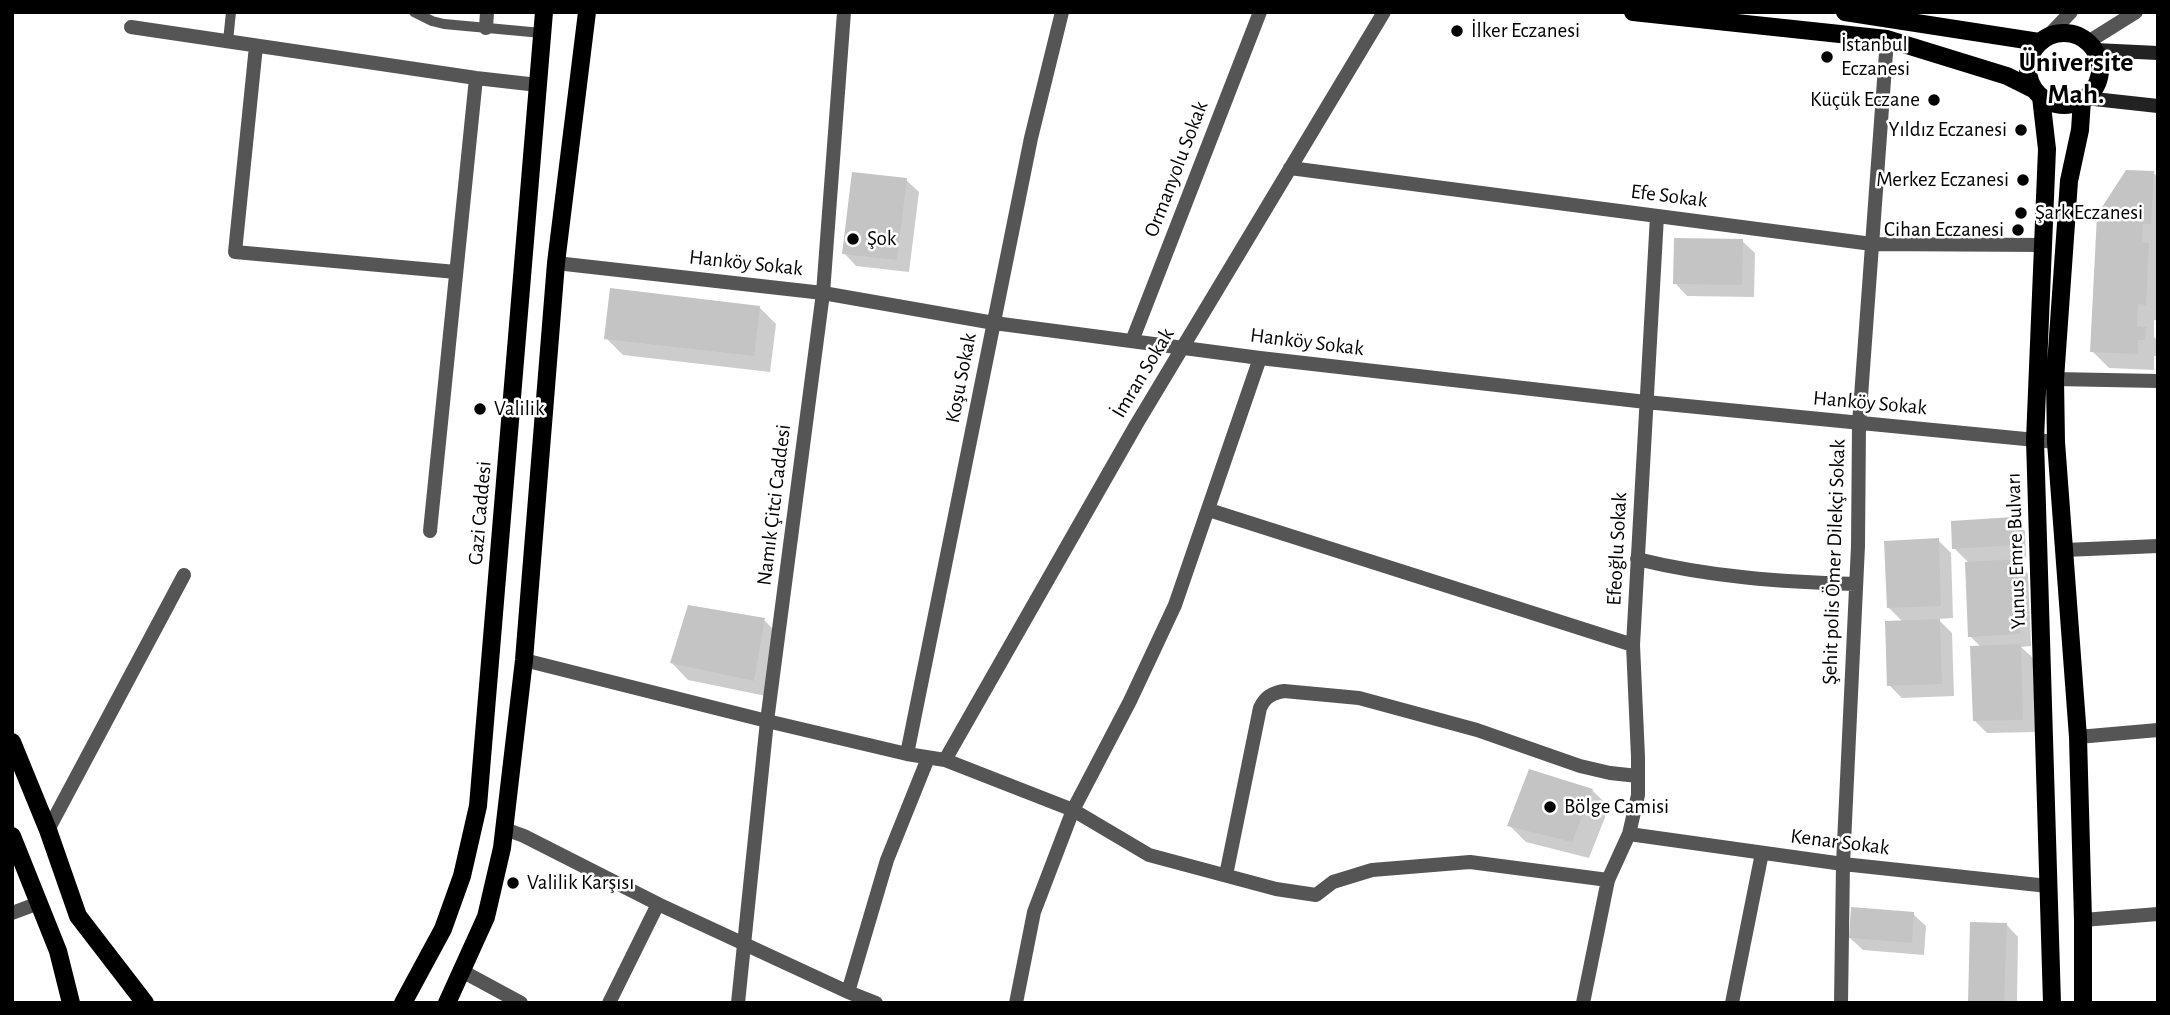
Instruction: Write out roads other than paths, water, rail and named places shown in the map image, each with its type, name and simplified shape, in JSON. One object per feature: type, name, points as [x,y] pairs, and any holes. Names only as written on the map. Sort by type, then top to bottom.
[{"type":"main road","name":"Gazi Caddesi","points":[[404,1003],[443,929],[463,876],[478,806],[544,12]]},
{"type":"main road","points":[[447,1003],[486,916],[505,829],[524,660],[556,263],[587,12]]},
{"type":"main road","points":[[1633,12],[1887,39],[2007,76],[2052,103],[2063,105],[2084,99],[2158,106]]},
{"type":"main road","points":[[1845,12],[2043,39],[2069,33],[2092,46],[2158,53]]},
{"type":"main road","points":[[2037,93],[2029,80],[2029,60],[2043,39]]},
{"type":"main road","points":[[2083,1003],[2084,920],[2078,737],[2056,442],[2055,379],[2070,181],[2084,99],[2093,90],[2100,71],[2092,46]]},
{"type":"main road","name":"Yunus Emre Bulvarı","points":[[2037,93],[2047,149],[2035,439],[2052,1003]]},
{"type":"main road","points":[[12,742],[48,830],[78,916],[145,1003]]},
{"type":"main road","points":[[12,836],[58,951],[71,1003]]},
{"type":"street","points":[[486,28],[487,12]]},
{"type":"street","name":"Namık Çitci Caddesi","points":[[737,1003],[767,721],[823,293],[844,12]]},
{"type":"street","name":"Koşu Sokak","points":[[906,754],[1031,138],[1062,12]]},
{"type":"street","name":"Ormanyolu Sokak","points":[[1132,341],[1260,12]]},
{"type":"street","name":"İmran Sokak","points":[[945,761],[1136,425],[1384,12]]},
{"type":"street","points":[[2043,39],[2071,12]]},
{"type":"street","points":[[2092,46],[2136,12]]},
{"type":"street","points":[[131,27],[538,85]]},
{"type":"street","name":"Şehit polis Ömer Dilekçi Sokak","points":[[1841,1003],[1843,864],[1856,584],[1859,424],[1887,39]]},
{"type":"street","points":[[256,46],[235,252],[456,272]]},
{"type":"street","points":[[430,531],[476,78]]},
{"type":"street","name":"Efe Sokak","points":[[1290,168],[1872,244],[2044,245]]},
{"type":"street","name":"Efeoğlu Sokak","points":[[1608,880],[1629,834],[1638,795],[1633,645],[1657,216]]},
{"type":"street","name":"Hanköy Sokak","points":[[556,263],[823,293],[994,323],[1260,358],[1646,402],[2056,442]]},
{"type":"street","points":[[1016,1003],[1034,912],[1073,810],[1130,701],[1175,605],[1260,358]]},
{"type":"street","points":[[2055,379],[2158,380]]},
{"type":"street","points":[[1209,510],[1633,645]]},
{"type":"street","points":[[2065,550],[2158,546]]},
{"type":"street","points":[[1637,559],[1739,578],[1856,584]]},
{"type":"street","points":[[48,830],[184,575]]},
{"type":"street","points":[[524,660],[767,721],[945,761],[1073,810],[1149,855],[1276,889],[1316,895],[1334,882],[1372,870],[1470,862],[1608,880],[1583,1003]]},
{"type":"street","points":[[1226,875],[1260,708],[1268,696],[1284,691],[1359,698],[1477,730],[1580,766],[1638,776]]},
{"type":"street","points":[[2078,737],[2158,730]]},
{"type":"street","points":[[848,992],[887,860],[928,758]]},
{"type":"street","points":[[505,829],[658,904],[876,1003]]},
{"type":"street","name":"Kenar Sokak","points":[[1629,834],[1843,864],[2048,886]]},
{"type":"street","points":[[1732,1003],[1762,853]]},
{"type":"street","points":[[12,913],[39,903]]},
{"type":"street","points":[[609,1003],[658,904]]},
{"type":"street","points":[[2084,920],[2158,914]]},
{"type":"street","points":[[460,970],[521,1003]]},
{"type":"lane","points":[[228,41],[231,12]]},
{"type":"lane","points":[[414,12],[444,24],[542,33]]},
{"type":"place","name":"İlker Eczanesi","points":[[1457,31]]},
{"type":"place","name":"İstanbul Eczanesi","points":[[1827,57]]},
{"type":"place","name":"Küçük Eczane","points":[[1934,100]]},
{"type":"place","name":"Yıldız Eczanesi","points":[[2021,130]]},
{"type":"place","name":"Merkez Eczanesi","points":[[2023,180]]},
{"type":"place","name":"Şark Eczanesi","points":[[2021,213]]},
{"type":"place","name":"Cihan Eczanesi","points":[[2018,230]]},
{"type":"place","name":"Şok","points":[[853,239]]},
{"type":"place","name":"Valilik","points":[[480,409]]},
{"type":"place","name":"Bölge Camisi","points":[[1550,807]]},
{"type":"place","name":"Valilik Karşısı","points":[[513,883]]},
{"type":"district","name":"Üniversite Mah.","points":[[2076,79]]}]
